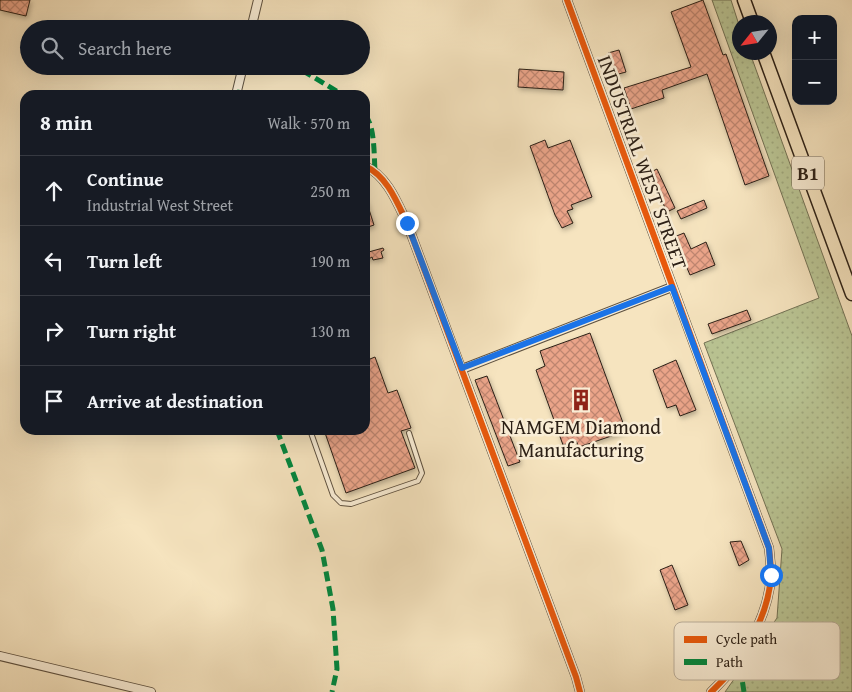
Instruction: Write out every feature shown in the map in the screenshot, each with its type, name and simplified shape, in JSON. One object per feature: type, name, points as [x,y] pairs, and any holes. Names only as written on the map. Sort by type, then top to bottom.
[{"type":"highway","points":[[744,0],[749,15]]},
{"type":"highway","name":"B1","points":[[766,60],[852,294]]},
{"type":"street","points":[[253,20],[258,0]]},
{"type":"street","name":"INDUSTRIAL WEST STREET","points":[[567,0],[769,548],[771,575],[767,604],[758,622]]},
{"type":"street","points":[[237,90],[241,75]]},
{"type":"street","points":[[370,168],[375,171],[395,197],[407,223],[580,692]]},
{"type":"street","points":[[462,368],[672,287]]},
{"type":"street","points":[[0,656],[151,692]]},
{"type":"street","name":"INDUSTRIAL WEST STREET","points":[[711,692],[724,680]]},
{"type":"lane","points":[[312,435],[333,494],[341,503],[352,504],[418,481],[422,473],[409,433]]},
{"type":"green space","points":[[712,0],[731,0],[736,15],[732,15],[732,56]]},
{"type":"green space","points":[[734,60],[753,60],[852,336],[852,692],[725,692],[733,680],[840,680],[840,622],[774,622],[777,618],[782,549],[704,343],[819,298]]},
{"type":"building","points":[[0,0],[30,0],[26,16],[0,10]]},
{"type":"building","points":[[703,0],[723,55],[726,54],[769,176],[745,185],[707,74],[662,90],[664,98],[631,109],[624,88],[691,67],[671,12]]},
{"type":"building","points":[[619,50],[626,72],[615,75],[608,53]]},
{"type":"building","points":[[519,69],[564,72],[563,90],[518,87]]},
{"type":"building","points":[[545,140],[548,148],[570,140],[592,197],[571,205],[573,209],[567,211],[573,223],[562,228],[555,215],[530,146]]},
{"type":"building","points":[[657,169],[675,208],[667,212],[649,173]]},
{"type":"building","points":[[704,200],[707,208],[681,219],[677,211]]},
{"type":"building","points":[[370,212],[374,225],[370,226]]},
{"type":"building","points":[[684,233],[691,249],[706,242],[715,265],[690,275],[674,237]]},
{"type":"building","points":[[383,248],[384,250],[381,252],[383,258],[373,260],[372,257],[370,258],[370,252]]},
{"type":"building","points":[[747,310],[751,320],[712,334],[708,324]]},
{"type":"building","name":"NAMGEM Diamond Manufacturing","points":[[590,333],[626,431],[579,447],[576,441],[563,445],[536,370],[545,366],[540,351]]},
{"type":"building","points":[[375,357],[388,393],[397,390],[411,428],[401,431],[415,468],[346,493],[326,435],[370,435],[370,359]]},
{"type":"building","points":[[676,360],[696,410],[680,416],[676,405],[667,408],[653,370]]},
{"type":"building","points":[[487,376],[520,462],[508,466],[475,380]]},
{"type":"building","points":[[741,541],[749,560],[739,566],[730,542]]},
{"type":"building","points":[[672,565],[688,605],[675,610],[660,570]]},
{"type":"marked path","points":[[310,75],[335,90]]},
{"type":"marked path","points":[[370,124],[375,171]]},
{"type":"marked path","points":[[279,435],[322,550],[333,609],[337,669],[332,692]]},
{"type":"marked path","points":[[742,680],[744,692]]},
{"type":"cycle path","points":[[567,0],[769,548],[771,565],[769,591],[759,622]]},
{"type":"cycle path","points":[[370,168],[391,190],[407,223],[580,692]]},
{"type":"cycle path","points":[[711,692],[723,680]]},
{"type":"place","name":"NAMGEM Diamond Manufacturing","points":[[581,400]]},
{"type":"route","points":[[407,223],[462,368],[672,287],[769,548],[771,575]]}]
